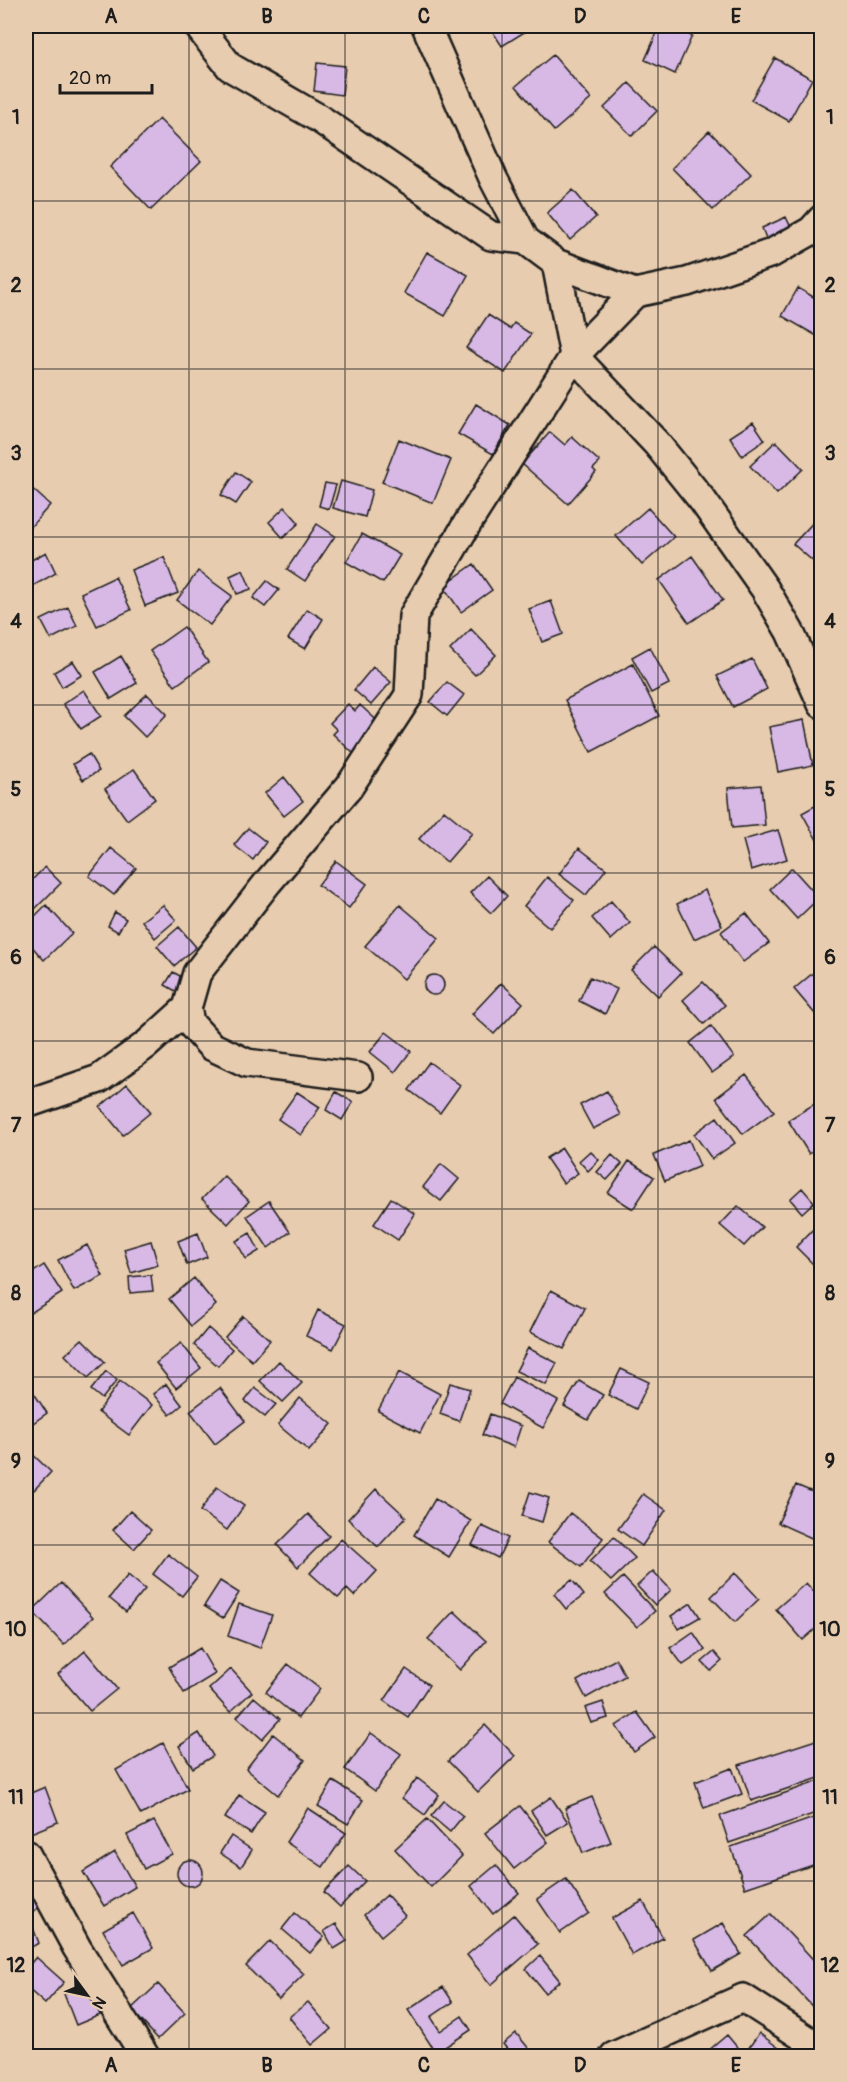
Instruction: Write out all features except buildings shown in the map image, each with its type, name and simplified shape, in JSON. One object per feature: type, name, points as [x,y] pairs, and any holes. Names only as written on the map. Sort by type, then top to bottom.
[{"type":"street","points":[[198,26],[230,67],[320,119],[428,190],[491,236],[525,240]]},
{"type":"street","points":[[426,26],[493,178],[525,240],[556,263],[635,293],[687,282],[772,253],[812,231],[822,219]]},
{"type":"street","points":[[556,263],[574,356],[657,444],[703,501],[765,589],[790,632],[822,704]]},
{"type":"street","points":[[358,1077],[247,1063],[211,1046],[190,1023],[187,1008],[197,973],[268,882],[348,787],[409,695],[413,616],[467,525],[574,356],[635,293]]},
{"type":"street","points":[[27,1105],[99,1078],[146,1046],[187,1008]]},
{"type":"street","points":[[26,1854],[77,1948],[144,2056]]},
{"type":"street","points":[[614,2056],[743,1998],[822,2049]]}]
